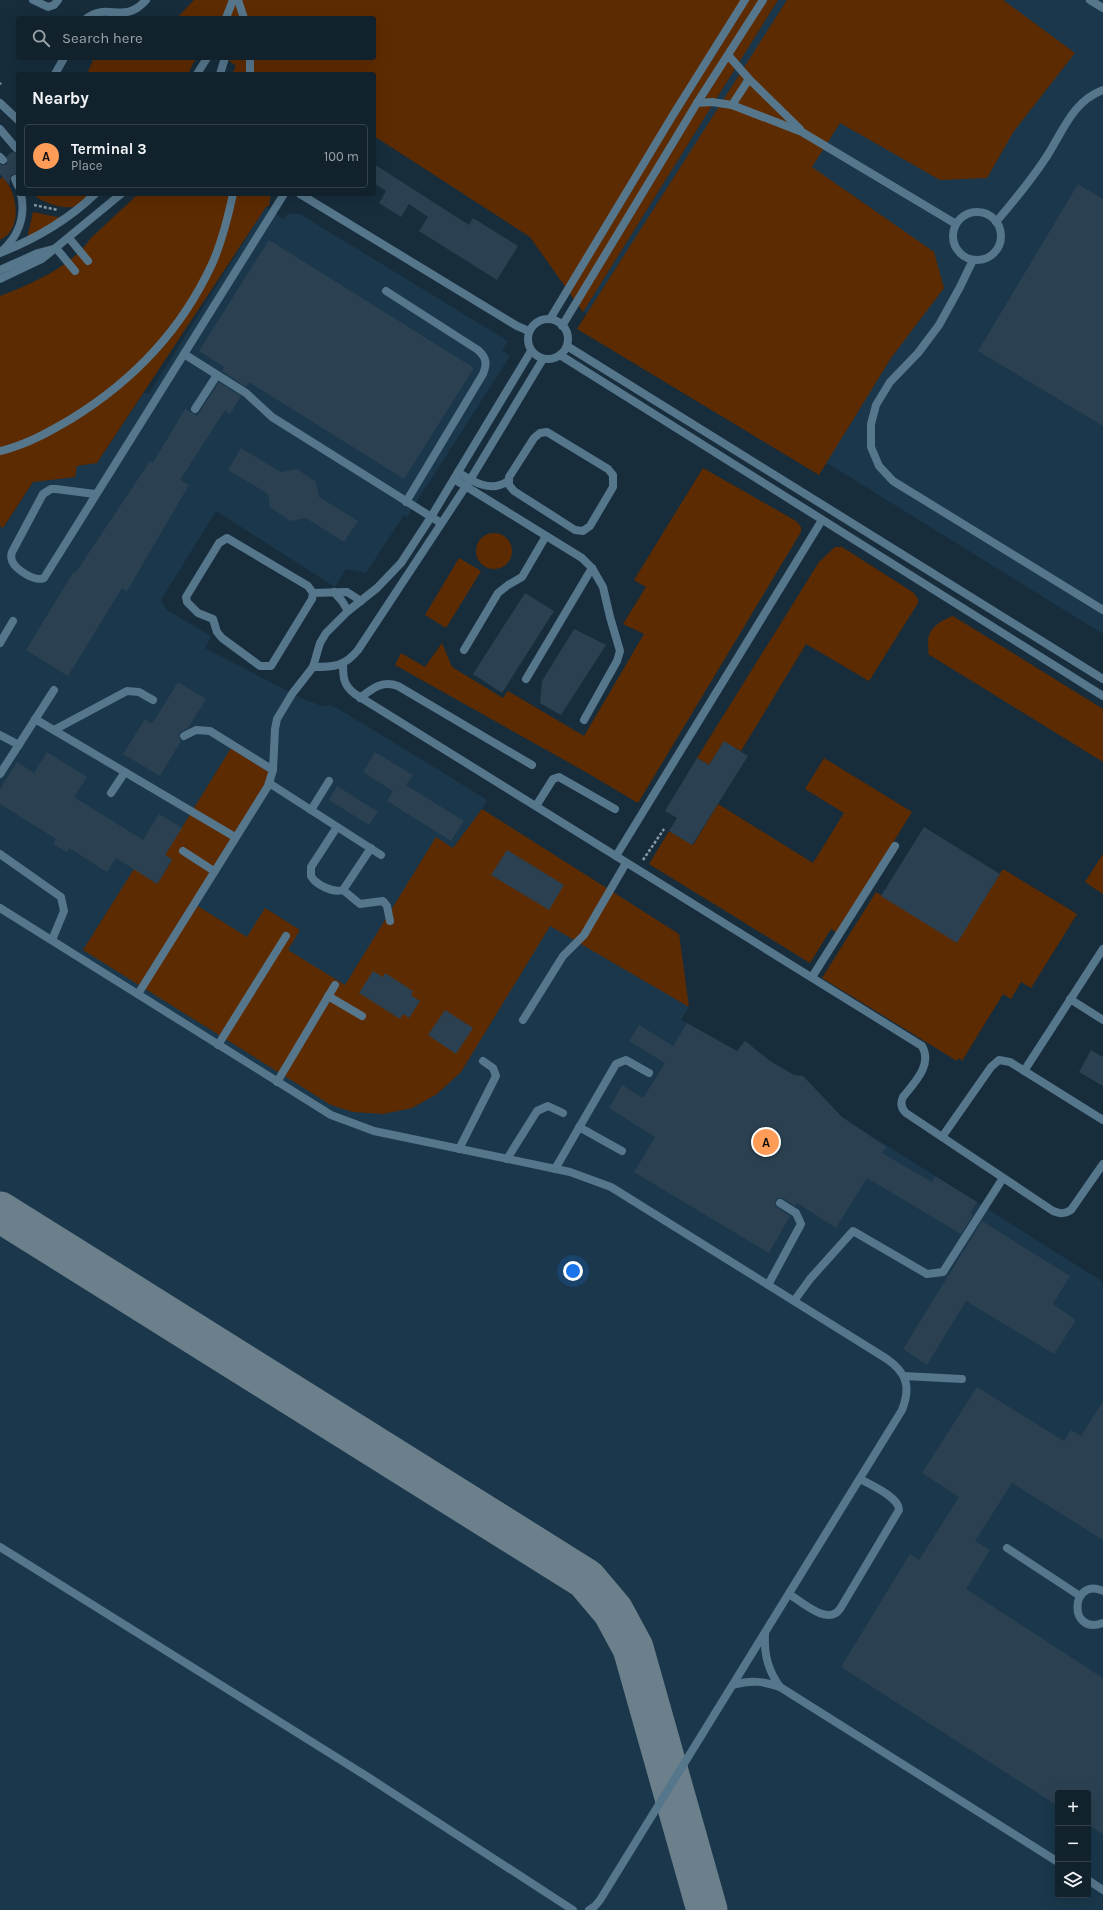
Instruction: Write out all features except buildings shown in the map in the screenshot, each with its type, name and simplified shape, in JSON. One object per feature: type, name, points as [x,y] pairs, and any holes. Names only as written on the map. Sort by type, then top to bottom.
[{"type":"street","points":[[33,0],[48,7],[54,5],[58,0]]},
{"type":"street","points":[[90,16],[97,12],[130,12],[136,10],[146,0]]},
{"type":"street","points":[[227,16],[234,0]]},
{"type":"street","points":[[232,16],[234,0]]},
{"type":"street","points":[[238,0],[243,16]]},
{"type":"street","points":[[550,320],[673,115],[746,0]]},
{"type":"street","points":[[562,326],[697,103],[763,0]]},
{"type":"street","points":[[1090,0],[1103,8]]},
{"type":"street","points":[[728,55],[749,79],[802,132]]},
{"type":"street","points":[[56,72],[63,60]]},
{"type":"street","points":[[199,72],[206,60]]},
{"type":"street","points":[[221,72],[224,60]]},
{"type":"street","points":[[250,60],[250,72]]},
{"type":"street","points":[[732,105],[749,79]]},
{"type":"street","points":[[996,222],[1047,156],[1070,117],[1090,95],[1103,90]]},
{"type":"street","points":[[697,103],[712,102],[732,105],[802,132],[956,224]]},
{"type":"street","points":[[0,103],[16,118]]},
{"type":"street","points":[[0,129],[16,148]]},
{"type":"street","points":[[0,253],[30,240],[77,209],[93,196]]},
{"type":"street","points":[[0,279],[56,248],[119,196]]},
{"type":"street","points":[[0,451],[31,442],[95,404],[124,381],[151,356],[175,327],[196,296],[213,263],[233,196]]},
{"type":"street","points":[[95,494],[51,489],[43,494],[12,552],[12,561],[15,566],[34,579],[44,578],[95,494],[283,196]]},
{"type":"street","points":[[303,196],[517,326],[529,331]]},
{"type":"street","points":[[0,253],[17,233],[22,217],[22,197]]},
{"type":"street","points":[[980,212],[989,215],[996,222],[1000,230],[1000,240],[997,248],[991,256],[973,260],[964,257],[957,250],[953,242],[953,232],[956,224],[962,217],[971,213],[980,212]]},
{"type":"street","points":[[69,238],[88,260]]},
{"type":"street","points":[[30,240],[40,256]]},
{"type":"street","points":[[56,248],[75,271]]},
{"type":"street","points":[[0,270],[40,256]]},
{"type":"street","points":[[973,260],[939,325],[918,353],[890,382],[876,405],[871,424],[872,447],[879,466],[892,481],[1103,610]]},
{"type":"street","points":[[386,291],[478,350],[484,355],[486,361],[483,374],[406,502]]},
{"type":"street","points":[[550,320],[562,326],[566,332],[567,346],[560,355],[552,359],[543,359],[532,351],[528,345],[529,331],[538,322],[550,320]]},
{"type":"street","points":[[567,346],[1103,679]]},
{"type":"street","points":[[138,994],[269,783],[273,770],[274,729],[277,719],[292,694],[313,666],[320,643],[326,633],[348,611],[378,588],[400,563],[431,517],[532,351]]},
{"type":"street","points":[[184,354],[246,393],[272,417],[441,524]]},
{"type":"street","points":[[560,355],[1103,696]]},
{"type":"street","points":[[313,666],[333,667],[351,658],[358,650],[468,483],[543,359]]},
{"type":"street","points":[[195,409],[217,375]]},
{"type":"street","points":[[468,483],[490,487],[499,486],[508,481],[534,438],[543,432],[551,434],[608,469],[613,475],[614,483],[590,526],[579,532],[514,491],[508,485],[508,481]]},
{"type":"street","points":[[456,476],[582,558],[592,568],[603,587],[620,651],[617,661],[584,720]]},
{"type":"street","points":[[616,856],[829,509]]},
{"type":"street","points":[[464,650],[498,593],[522,577],[546,536]]},
{"type":"street","points":[[227,538],[308,586],[313,593],[312,599],[276,661],[268,668],[260,666],[220,636],[213,619],[198,613],[188,604],[186,600],[219,543],[227,538]]},
{"type":"street","points":[[526,679],[592,568]]},
{"type":"street","points":[[936,592],[944,580]]},
{"type":"street","points":[[945,597],[952,586]]},
{"type":"street","points":[[334,592],[348,611]]},
{"type":"street","points":[[313,593],[346,592],[361,601]]},
{"type":"street","points":[[0,643],[13,621]]},
{"type":"street","points":[[343,663],[343,677],[345,684],[349,690],[360,698],[922,1046],[925,1052],[925,1064],[903,1097],[901,1105],[906,1113],[1053,1211],[1058,1214],[1065,1213],[1075,1205],[1103,1164]]},
{"type":"street","points":[[360,698],[378,686],[391,684],[398,686],[532,766]]},
{"type":"street","points":[[0,774],[54,690]]},
{"type":"street","points":[[54,730],[127,691],[139,692],[153,700]]},
{"type":"street","points":[[35,719],[235,838]]},
{"type":"street","points":[[184,736],[196,730],[210,731],[273,770]]},
{"type":"street","points":[[0,735],[18,745]]},
{"type":"street","points":[[111,793],[125,772]]},
{"type":"street","points":[[536,806],[553,779],[559,777],[615,809]]},
{"type":"street","points":[[311,810],[329,781]]},
{"type":"street","points":[[269,783],[381,855]]},
{"type":"street","points":[[337,827],[311,867],[310,872],[312,879],[331,890],[343,890],[360,904],[383,901],[387,906],[390,921]]},
{"type":"street","points":[[812,977],[895,846]]},
{"type":"street","points":[[343,890],[370,848]]},
{"type":"street","points":[[183,851],[214,871]]},
{"type":"street","points":[[0,854],[61,897],[64,911],[52,940]]},
{"type":"street","points":[[523,1020],[563,956],[584,935],[626,863]]},
{"type":"street","points":[[0,908],[317,1108],[345,1122],[374,1131],[584,1176],[611,1188],[887,1359],[896,1366],[904,1376],[907,1387],[906,1399],[902,1410],[734,1685],[600,1900],[589,1910]]},
{"type":"street","points":[[218,1045],[286,936]]},
{"type":"street","points":[[1024,1071],[1102,952]]},
{"type":"street","points":[[277,1082],[335,985]]},
{"type":"street","points":[[328,996],[362,1016]]},
{"type":"street","points":[[1070,999],[1103,1020]]},
{"type":"street","points":[[942,1137],[994,1063],[1005,1060],[1103,1120]]},
{"type":"street","points":[[459,1149],[496,1076],[493,1068],[483,1061]]},
{"type":"street","points":[[555,1169],[618,1062],[629,1061],[649,1073]]},
{"type":"street","points":[[507,1159],[537,1111],[548,1106],[563,1113]]},
{"type":"street","points":[[579,1127],[622,1151]]},
{"type":"street","points":[[794,1301],[810,1279],[853,1231],[927,1274],[944,1272],[1003,1178]]},
{"type":"street","points":[[768,1285],[801,1224],[801,1220],[796,1213],[780,1203]]},
{"type":"street","points":[[904,1376],[962,1379]]},
{"type":"street","points":[[789,1594],[827,1616],[834,1614],[840,1609],[899,1510],[899,1506],[894,1499],[860,1479]]},
{"type":"street","points":[[0,1547],[370,1779],[573,1910]]},
{"type":"street","points":[[1007,1548],[1080,1596]]},
{"type":"street","points":[[1103,1591],[1092,1589],[1080,1596],[1076,1610],[1084,1622],[1090,1625],[1103,1623]]},
{"type":"street","points":[[765,1633],[764,1647],[767,1662],[772,1675],[780,1687]]},
{"type":"street","points":[[734,1685],[757,1681],[780,1687],[1055,1860]]},
{"type":"street","points":[[1091,1882],[1103,1890]]},
{"type":"path","points":[[22,197],[37,206],[64,211],[77,209]]},
{"type":"path","points":[[636,869],[664,829]]},
{"type":"shaded area","points":[[194,0],[778,0],[583,312],[530,237],[376,137],[376,72],[233,72],[236,66],[228,60],[376,60],[376,16],[179,16]]},
{"type":"shaded area","points":[[778,0],[1103,0],[1103,634],[583,312]]},
{"type":"shaded area","points":[[787,0],[1003,0],[1075,53],[1014,131],[987,178],[940,180],[840,123],[812,167],[934,252],[944,288],[891,358],[819,475],[577,329]]},
{"type":"shaded area","points":[[93,60],[195,60],[189,72],[88,72]]},
{"type":"shaded area","points":[[3,177],[11,189],[16,211],[13,226],[10,232],[0,240],[0,179]]},
{"type":"shaded area","points":[[35,196],[89,196],[79,205],[74,207],[61,207]]},
{"type":"shaded area","points":[[136,196],[271,196],[269,206],[266,207],[97,463],[77,466],[75,477],[33,482],[3,528],[0,526],[0,296],[50,274],[73,258],[90,239]]},
{"type":"shaded area","points":[[266,207],[283,219],[288,214],[300,214],[508,341],[502,350],[510,356],[407,517],[404,515],[366,573],[346,569],[335,587],[216,511],[161,600],[167,610],[211,636],[205,648],[301,698],[322,706],[329,705],[337,708],[487,800],[482,809],[679,934],[689,1007],[681,1020],[737,1051],[745,1041],[770,1061],[794,1075],[803,1076],[842,1117],[1103,1282],[1103,1910],[0,1910],[0,526],[4,527],[33,482],[74,477],[77,466],[97,463],[144,393],[149,394]]},
{"type":"shaded area","points":[[33,212],[62,218],[27,239]]},
{"type":"shaded area","points":[[703,468],[796,521],[801,527],[801,532],[638,803],[395,665],[401,653],[425,667],[442,643],[452,667],[503,698],[508,691],[584,736],[644,634],[623,624],[646,587],[634,580]]},
{"type":"shaded area","points":[[494,533],[507,538],[512,551],[507,564],[494,569],[481,564],[476,551],[481,538]]},
{"type":"shaded area","points":[[835,547],[842,547],[914,593],[918,599],[918,603],[869,681],[806,644],[741,751],[724,742],[709,765],[697,758],[819,562]]},
{"type":"shaded area","points":[[459,558],[481,571],[446,628],[425,615]]},
{"type":"shaded area","points":[[953,616],[1103,709],[1103,762],[928,654],[928,641],[933,628]]},
{"type":"shaded area","points":[[231,748],[275,776],[196,905],[247,937],[265,908],[300,930],[288,950],[345,985],[436,837],[453,848],[482,809],[679,934],[689,1007],[550,926],[461,1072],[437,1094],[412,1108],[383,1114],[353,1112],[331,1105],[83,950],[134,869],[158,883],[172,860],[165,855]]},
{"type":"shaded area","points":[[824,758],[912,812],[837,933],[831,929],[810,963],[649,864],[669,831],[693,845],[718,804],[813,863],[844,813],[805,789]]},
{"type":"shaded area","points":[[1103,854],[1103,894],[1085,882]]},
{"type":"shaded area","points":[[1003,869],[1077,914],[1031,988],[1021,982],[1011,999],[1003,994],[962,1061],[959,1058],[957,1061],[822,978],[876,892],[957,942]]},
{"type":"taxiway","points":[[0,1212],[586,1579],[613,1611],[633,1648],[707,1910]]},
{"type":"place","name":"Terminal 3","points":[[766,1142]]}]
